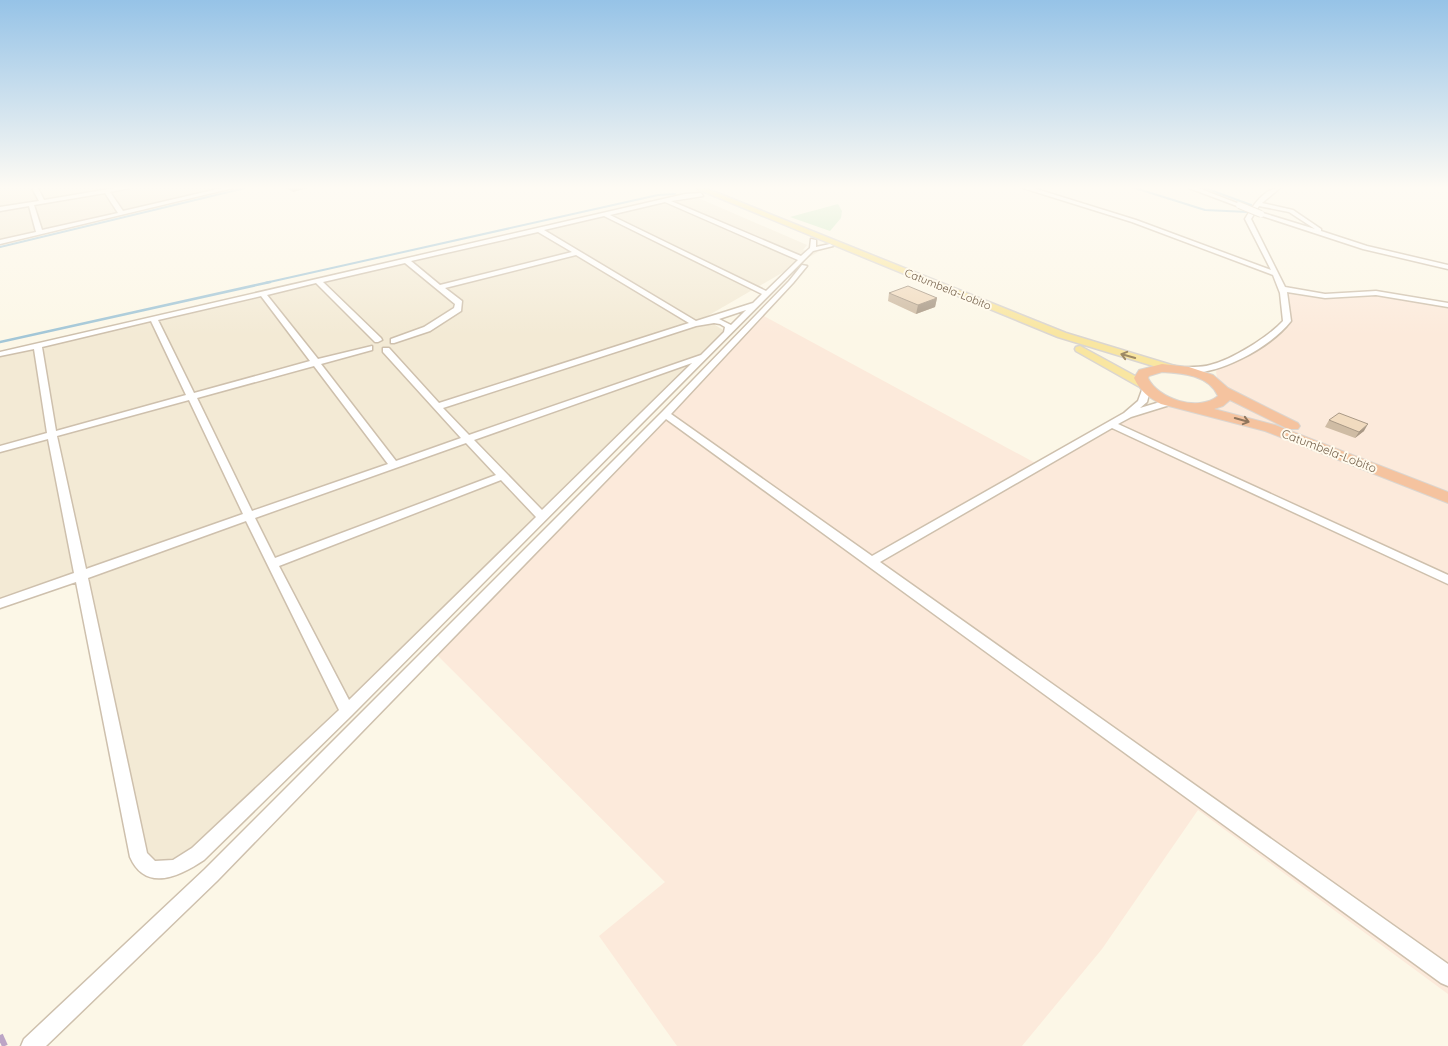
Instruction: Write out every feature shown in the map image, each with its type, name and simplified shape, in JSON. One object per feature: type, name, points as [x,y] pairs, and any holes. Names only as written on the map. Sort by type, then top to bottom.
[{"type":"highway","points":[[1177,369],[1162,368],[1144,373],[1141,378],[1144,387],[1174,403],[1204,407],[1222,402],[1225,397],[1222,388]]},
{"type":"highway","name":"Catumbela-Lobito","points":[[1177,369],[1200,374],[1282,421],[1316,437],[1448,490]]},
{"type":"highway","name":"Catumbela-Lobito","points":[[1174,403],[1270,428],[1448,498]]},
{"type":"main road","name":"Catumbela-Lobito","points":[[793,237],[814,246],[830,246],[1079,348],[1144,387]]},
{"type":"main road","name":"Catumbela-Lobito","points":[[808,237],[1062,335],[1177,369]]},
{"type":"street","points":[[0,242],[23,237]]},
{"type":"street","points":[[0,354],[510,237]]},
{"type":"street","points":[[550,237],[696,324],[709,321],[724,323],[729,328],[728,333]]},
{"type":"street","points":[[650,237],[767,294]]},
{"type":"street","points":[[750,237],[802,259]]},
{"type":"street","points":[[1177,237],[1276,274]]},
{"type":"street","points":[[1177,369],[1203,369],[1219,366],[1283,326],[1287,321],[1288,305],[1284,289],[1257,237]]},
{"type":"street","points":[[1330,237],[1374,250],[1448,266]]},
{"type":"street","points":[[38,345],[52,435],[139,857],[144,866],[150,870],[160,871],[184,864],[198,854],[347,711],[814,246]]},
{"type":"street","points":[[31,1046],[211,874],[665,414],[791,282],[814,246]]},
{"type":"street","points":[[439,287],[577,253]]},
{"type":"street","points":[[369,348],[371,343],[378,340],[394,341],[427,329],[458,309],[459,303],[407,261]]},
{"type":"street","points":[[318,281],[378,340]]},
{"type":"street","points":[[1284,289],[1325,296],[1358,293],[1394,295],[1448,305]]},
{"type":"street","points":[[263,294],[394,466]]},
{"type":"street","points":[[437,407],[757,304]]},
{"type":"street","points":[[154,319],[272,564],[347,711]]},
{"type":"street","points":[[0,449],[369,348],[377,351],[386,350],[395,344],[394,341]]},
{"type":"street","points":[[386,350],[437,407],[542,517]]},
{"type":"street","points":[[0,604],[705,356]]},
{"type":"street","points":[[1219,366],[1215,375],[1222,388]]},
{"type":"street","points":[[636,380],[656,378],[663,380],[669,384],[669,391]]},
{"type":"street","points":[[1128,415],[1142,402],[1144,387]]},
{"type":"street","points":[[872,561],[1128,415],[1174,403]]},
{"type":"street","points":[[665,414],[1448,976]]},
{"type":"street","points":[[1111,424],[1448,580]]},
{"type":"street","points":[[272,564],[502,476]]},
{"type":"shaded area","points":[[0,237],[14,237],[0,240]]},
{"type":"shaded area","points":[[508,237],[788,237],[807,245],[803,250],[818,252],[704,318],[728,333],[198,854],[150,870],[82,575],[0,604],[0,354]]},
{"type":"shaded area","points":[[1284,289],[1317,296],[1376,293],[1448,305],[1448,994],[1198,810],[1102,949],[1022,1046],[677,1046],[599,936],[665,882],[432,650],[760,314],[1039,465],[1127,415],[1170,402],[1191,406],[1222,402],[1216,372],[1219,365],[1283,326]]},
{"type":"building","points":[[908,286],[937,298],[918,305],[889,293]]},
{"type":"building","points":[[1339,413],[1368,424],[1359,432],[1329,420]]},
{"type":"waterway","points":[[0,247],[42,237]]},
{"type":"waterway","points":[[265,283],[471,237]]},
{"type":"waterway","points":[[0,342],[270,282]]},
{"type":"railway","points":[[0,1035],[5,1046]]}]
